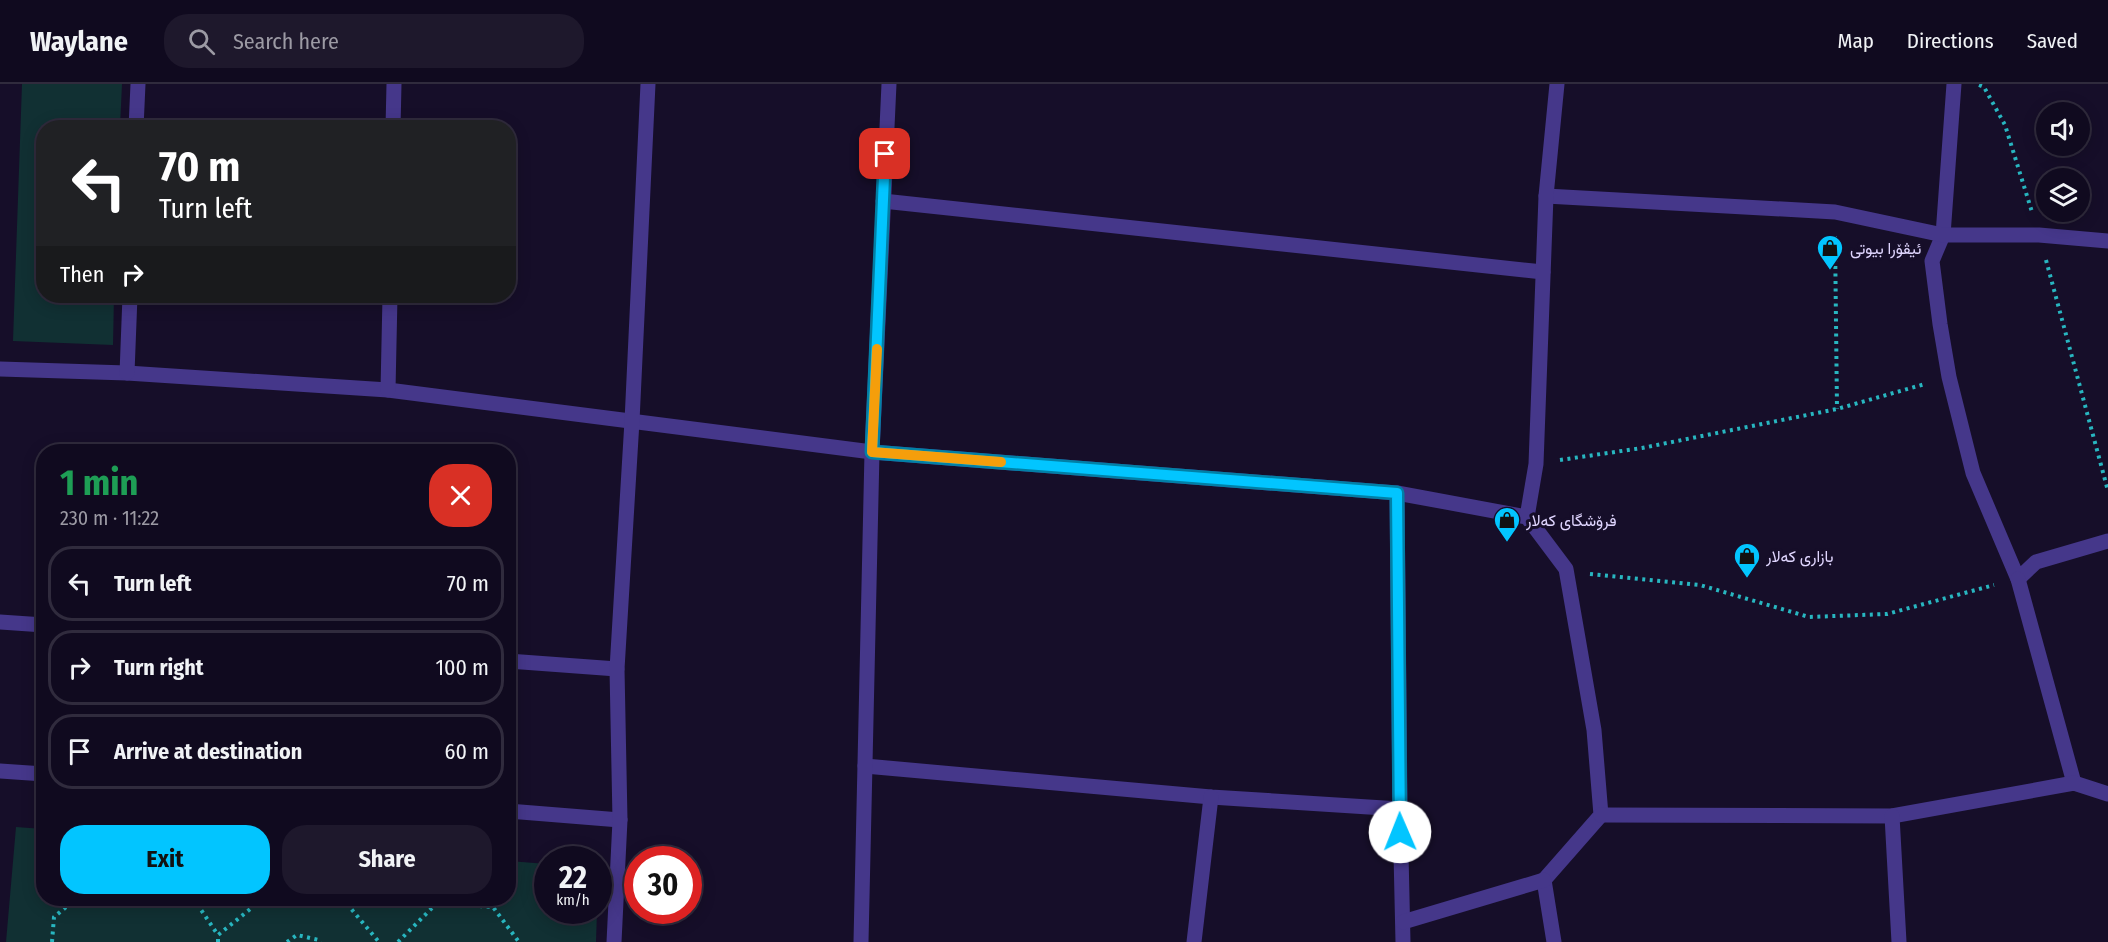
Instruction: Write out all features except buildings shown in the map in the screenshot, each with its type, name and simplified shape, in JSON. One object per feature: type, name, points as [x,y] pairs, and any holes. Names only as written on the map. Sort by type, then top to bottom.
[{"type":"street","points":[[136,120],[138,84]]},
{"type":"street","points":[[393,120],[394,84]]},
{"type":"street","points":[[614,942],[620,820],[617,669],[632,421],[648,84]]},
{"type":"street","points":[[861,942],[872,452],[889,84]]},
{"type":"street","points":[[1527,517],[1536,464],[1545,196],[1557,84]]},
{"type":"street","points":[[1954,84],[1943,235],[1932,261],[1949,377],[1973,473],[2018,579],[2074,783]]},
{"type":"street","points":[[1545,196],[1834,212],[1943,235],[2039,235],[2108,241]]},
{"type":"street","points":[[883,201],[1544,272]]},
{"type":"street","points":[[127,373],[130,303]]},
{"type":"street","points":[[388,390],[390,303]]},
{"type":"street","points":[[0,369],[127,373],[388,390],[872,452],[1397,493],[1527,517],[1566,569],[1594,730],[1601,814],[1544,880],[1403,922]]},
{"type":"street","points":[[1397,493],[1403,942]]},
{"type":"street","points":[[2018,579],[2036,562],[2108,542]]},
{"type":"street","points":[[0,622],[36,624]]},
{"type":"street","points":[[516,662],[617,669]]},
{"type":"street","points":[[866,766],[1211,797],[1400,809]]},
{"type":"street","points":[[0,771],[36,773]]},
{"type":"street","points":[[1601,814],[1892,816],[2074,783],[2108,794]]},
{"type":"street","points":[[1194,942],[1211,797]]},
{"type":"street","points":[[516,812],[620,820]]},
{"type":"street","points":[[1892,816],[1899,942]]},
{"type":"street","points":[[1544,880],[1554,942]]},
{"type":"path","points":[[1977,84],[1984,87],[2005,125],[2039,235],[2108,491]]},
{"type":"path","points":[[1834,212],[1836,409]]},
{"type":"path","points":[[1536,464],[1642,447],[1836,409],[1949,377]]},
{"type":"path","points":[[1566,569],[1599,576],[1700,585],[1809,617],[1887,614],[2018,579]]},
{"type":"path","points":[[52,942],[54,917],[67,906]]},
{"type":"path","points":[[198,906],[218,935],[218,942]]},
{"type":"path","points":[[218,935],[254,906]]},
{"type":"path","points":[[349,906],[379,942]]},
{"type":"path","points":[[398,942],[434,906]]},
{"type":"path","points":[[479,906],[493,907],[519,942]]},
{"type":"path","points":[[288,942],[297,935],[321,942]]},
{"type":"green space","points":[[22,84],[122,84],[120,120],[36,120],[36,303],[114,303],[113,345],[13,341]]},
{"type":"green space","points":[[16,827],[36,828],[36,906],[516,906],[516,862],[534,863],[534,924],[597,924],[596,942],[6,942]]},
{"type":"slow traffic","points":[[877,349],[872,452],[1001,462]]},
{"type":"place","name":"ئیڤۆرا بیوتی","points":[[1830,271]]},
{"type":"place","name":"فرۆشگای کەلار","points":[[1507,543]]},
{"type":"place","name":"بازاری کەلار","points":[[1747,579]]},
{"type":"route","points":[[885,154],[872,452],[1397,493],[1400,832]]}]
